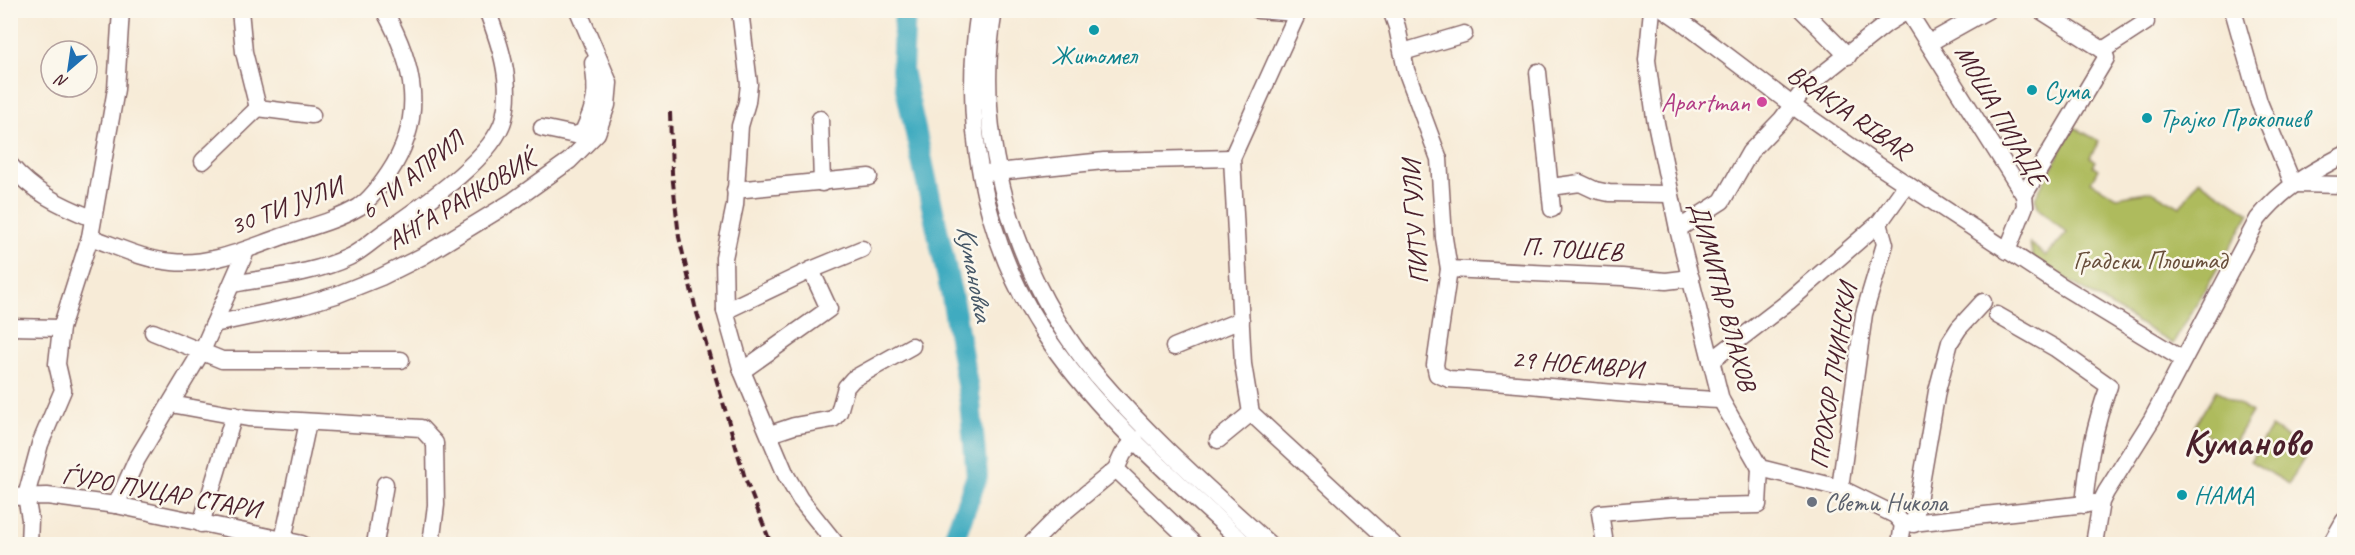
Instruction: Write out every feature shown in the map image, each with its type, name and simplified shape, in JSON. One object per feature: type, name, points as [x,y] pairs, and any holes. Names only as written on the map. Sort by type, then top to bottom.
[{"type":"street","points":[[29,544],[30,519],[18,496],[63,390],[57,364],[61,328],[90,237],[116,89],[121,10]]},
{"type":"street","points":[[240,10],[244,52],[258,108]]},
{"type":"street","name":"30 ТИ ЈУЛИ","points":[[90,237],[122,249],[172,262],[214,260],[246,251],[336,218],[360,206],[381,186],[400,157],[410,130],[414,98],[408,67],[384,10]]},
{"type":"street","name":"6 ТИ АПРИЛ","points":[[233,284],[321,268],[350,256],[419,207],[470,165],[490,143],[504,119],[507,86],[499,41],[487,10]]},
{"type":"street","name":"АНЃА РАНКОВИЌ","points":[[214,324],[303,305],[381,277],[423,256],[554,174],[597,133],[607,105],[609,83],[578,10]]},
{"type":"street","points":[[740,10],[749,84],[747,102],[740,126],[735,205],[724,258],[725,311],[742,371],[786,475],[800,499],[836,544]]},
{"type":"street","points":[[979,10],[974,42],[972,104],[980,174],[1006,263],[1042,330],[1087,388],[1135,439],[1245,544]]},
{"type":"street","points":[[994,10],[987,68],[998,171],[1010,214],[1030,266],[1050,306],[1096,375],[1148,431],[1269,544]]},
{"type":"street","points":[[1258,10],[1298,12],[1232,158],[1244,364],[1251,412],[1393,544]]},
{"type":"street","name":"ПИТУ ГУЛИ","points":[[1391,10],[1406,70],[1439,159],[1444,238],[1449,269],[1435,365]]},
{"type":"street","name":"ДИМИТАР ВЛАХОВ","points":[[1652,10],[1647,60],[1655,118],[1677,229],[1721,400],[1760,468]]},
{"type":"street","name":"BRAKJA RIBAR","points":[[1665,10],[1792,105],[1907,184],[2007,250],[2182,359]]},
{"type":"street","points":[[1802,10],[1848,56]]},
{"type":"street","points":[[1929,43],[1988,10]]},
{"type":"street","points":[[2024,195],[2106,58],[2103,50],[2040,10]]},
{"type":"street","points":[[2233,10],[2259,102],[2293,184]]},
{"type":"street","points":[[1677,229],[1722,201],[1750,152],[1819,77],[1886,24],[1907,11]]},
{"type":"street","name":"МОША ПИЈАДЕ","points":[[1907,11],[2024,195],[2025,206],[2007,250]]},
{"type":"street","points":[[2103,50],[2146,22]]},
{"type":"street","points":[[1403,52],[1464,34]]},
{"type":"street","points":[[542,128],[575,135],[583,132],[592,113],[597,87],[592,61],[595,53]]},
{"type":"street","points":[[1538,72],[1552,209]]},
{"type":"street","points":[[258,108],[312,115]]},
{"type":"street","points":[[203,161],[258,108]]},
{"type":"street","points":[[820,119],[822,183]]},
{"type":"street","points":[[980,174],[1104,161],[1232,158]]},
{"type":"street","points":[[2094,544],[2101,502],[2152,418],[2258,219],[2275,198],[2293,184],[2337,158],[2344,185],[2293,184]]},
{"type":"street","points":[[10,165],[40,194],[92,218]]},
{"type":"street","points":[[735,190],[869,177]]},
{"type":"street","points":[[1551,187],[1580,183],[1609,193],[1669,194]]},
{"type":"street","points":[[1710,362],[1788,302],[1879,224],[1907,184]]},
{"type":"street","name":"ПРОХОР ПЧИНСКИ","points":[[1840,489],[1864,314],[1885,244],[1879,224]]},
{"type":"street","points":[[725,311],[811,270],[862,249]]},
{"type":"street","points":[[116,506],[137,459],[202,351],[246,251]]},
{"type":"street","name":"П. ТОШЕВ","points":[[1449,269],[1666,281],[1691,278]]},
{"type":"street","points":[[742,371],[771,348],[830,309],[811,270]]},
{"type":"street","points":[[1900,544],[1908,524],[1950,342],[1959,328],[1983,302]]},
{"type":"street","points":[[1997,315],[2055,348],[2109,386],[2097,418],[2091,445],[2084,505]]},
{"type":"street","points":[[1174,348],[1241,320]]},
{"type":"street","points":[[10,327],[61,328]]},
{"type":"street","points":[[153,332],[222,360],[400,360]]},
{"type":"street","points":[[770,434],[794,426],[833,419],[839,412],[846,387],[853,379],[912,346]]},
{"type":"street","name":"29 НОЕМВРИ","points":[[1435,365],[1437,374],[1449,379],[1529,384],[1673,399],[1721,400]]},
{"type":"street","points":[[171,404],[234,416],[421,428],[435,443],[436,451],[436,505],[431,544]]},
{"type":"street","points":[[1218,440],[1251,412]]},
{"type":"street","points":[[201,524],[234,416]]},
{"type":"street","points":[[280,542],[308,422]]},
{"type":"street","points":[[1031,544],[1057,518],[1116,469],[1123,454],[1135,439]]},
{"type":"street","points":[[1605,544],[1600,513],[1671,507],[1758,505],[1760,468],[1840,489],[1895,515],[1908,524],[2101,502]]},
{"type":"street","points":[[1116,469],[1194,544]]},
{"type":"street","points":[[375,544],[385,484]]},
{"type":"street","name":"ЃУРО ПУЦАР СТАРИ","points":[[18,496],[47,496],[116,506],[280,542],[302,544]]},
{"type":"street","points":[[2331,544],[2344,521]]},
{"type":"green space","name":"Градски Плоштад","points":[[2074,127],[2099,141],[2090,157],[2096,161],[2093,166],[2098,169],[2091,182],[2117,197],[2152,191],[2180,207],[2199,180],[2250,213],[2173,344],[2033,259],[2030,243],[2046,256],[2067,233],[2039,209],[2035,198]]},
{"type":"green space","points":[[2216,390],[2252,412],[2230,449],[2194,427]]},
{"type":"green space","points":[[2271,427],[2309,450],[2289,484],[2250,461]]},
{"type":"waterway","name":"Кумановка","points":[[905,10],[902,70],[952,297],[970,402],[977,476],[952,544]]},
{"type":"railway","points":[[670,112],[672,173],[679,237],[695,306],[745,478],[771,544]]},
{"type":"place","name":"Житомел","points":[[1094,30]]},
{"type":"place","name":"Сума","points":[[2032,90]]},
{"type":"place","name":"Apartman","points":[[1762,102]]},
{"type":"place","name":"Трајко Прокопиев","points":[[2147,118]]},
{"type":"place","name":"НАМА","points":[[2182,495]]},
{"type":"place","name":"Свети Никола","points":[[1812,502]]},
{"type":"district","name":"Куманово","points":[[2247,442]]}]
